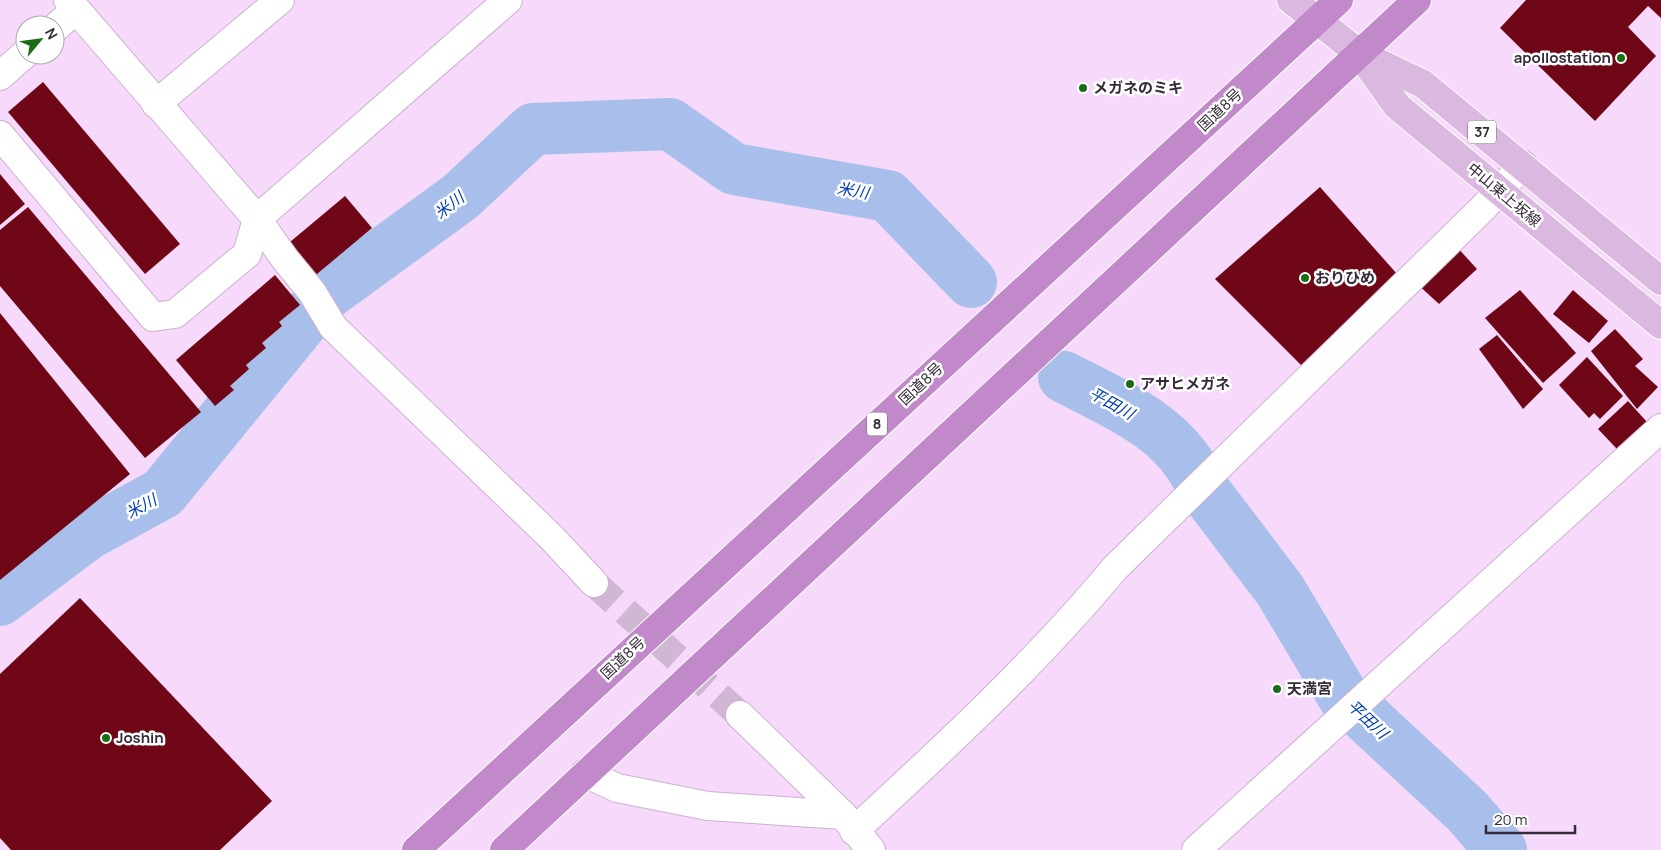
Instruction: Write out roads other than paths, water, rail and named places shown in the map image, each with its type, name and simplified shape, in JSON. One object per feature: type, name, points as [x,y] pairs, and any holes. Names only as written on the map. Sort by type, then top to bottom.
[{"type":"highway","name":"国道8号","points":[[416,850],[1339,0]]},
{"type":"highway","points":[[504,850],[1418,0]]},
{"type":"main road","name":"中山東上坂線","points":[[1291,0],[1360,54],[1423,84],[1523,165],[1661,282]]},
{"type":"main road","name":"中山東上坂線","points":[[1360,54],[1397,106],[1661,325]]},
{"type":"street","points":[[156,104],[280,0]]},
{"type":"street","points":[[0,135],[153,317],[175,314],[248,254],[257,219],[508,0]]},
{"type":"street","points":[[72,5],[257,219],[284,258],[318,301],[333,327],[552,538],[594,583]]},
{"type":"street","points":[[0,76],[15,63]]},
{"type":"street","points":[[856,832],[943,750],[1070,622],[1115,568],[1499,191],[1523,165]]},
{"type":"street","points":[[1196,850],[1661,428]]},
{"type":"street","points":[[740,715],[856,832]]},
{"type":"street","points":[[585,773],[617,788],[856,832]]},
{"type":"waterway","name":"米川","points":[[0,600],[88,534],[163,493],[324,296],[460,197],[533,129],[670,124],[734,169],[888,196],[971,282]]},
{"type":"waterway","name":"平田川","points":[[1064,377],[1121,406],[1156,429],[1186,459],[1197,477]]},
{"type":"waterway","name":"平田川","points":[[1207,494],[1280,590],[1343,696],[1467,811],[1501,850]]},
{"type":"tunnel","points":[[594,583],[740,715]]},
{"type":"place","name":"apollostation","points":[[1621,58]]},
{"type":"place","name":"メガネのミキ","points":[[1083,88]]},
{"type":"place","name":"おりひめ","points":[[1305,278]]},
{"type":"place","name":"アサヒメガネ","points":[[1130,384]]},
{"type":"place","name":"天満宮","points":[[1277,689]]},
{"type":"place","name":"Joshin","points":[[106,738]]}]
